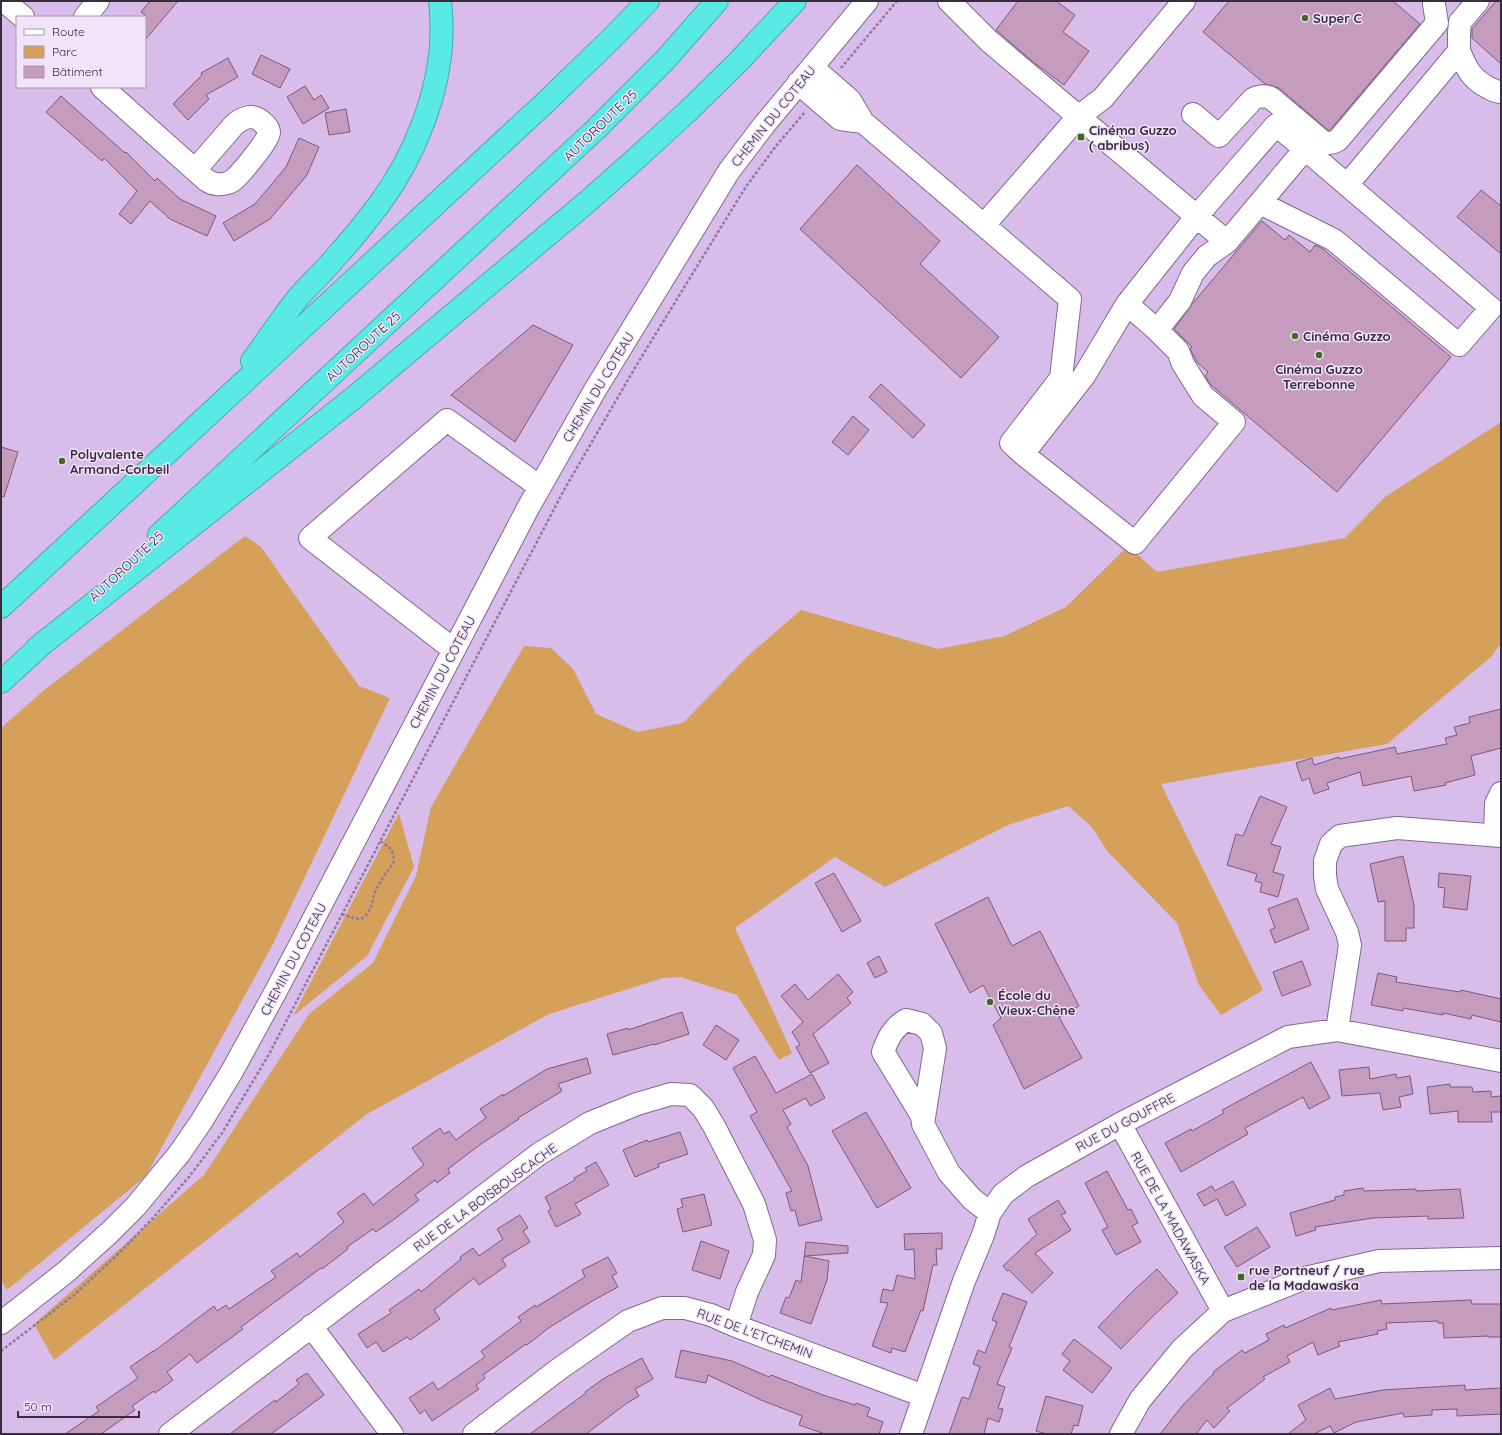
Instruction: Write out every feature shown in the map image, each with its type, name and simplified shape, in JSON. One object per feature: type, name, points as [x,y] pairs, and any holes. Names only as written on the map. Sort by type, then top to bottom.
[{"type":"highway","points":[[224,400],[297,299],[369,219],[401,170],[421,128],[430,105],[436,81],[442,34],[440,1]]},
{"type":"highway","points":[[1,607],[548,100],[648,1]]},
{"type":"highway","name":"AUTOROUTE 25","points":[[1,682],[596,129],[665,60],[717,1]]},
{"type":"highway","points":[[37,648],[351,400],[614,178],[661,137],[716,85],[795,1]]},
{"type":"street","points":[[4,1],[22,16]]},
{"type":"street","points":[[86,16],[98,1]]},
{"type":"street","name":"CHEMIN DU COTEAU","points":[[1,1323],[67,1271],[110,1232],[136,1206],[197,1128],[231,1073],[269,1005],[540,487],[592,396],[713,194],[751,140],[867,1]]},
{"type":"street","points":[[949,1],[989,41],[1227,242]]},
{"type":"street","points":[[984,225],[1078,117],[1103,98],[1184,1]]},
{"type":"street","points":[[1478,1],[1460,22],[1459,51],[1470,74],[1479,83],[1496,92],[1501,92]]},
{"type":"street","points":[[1192,114],[1219,136],[1253,99],[1259,96],[1266,96],[1271,98],[1323,142],[1328,144],[1333,143],[1338,140],[1437,23],[1434,4]]},
{"type":"street","points":[[1347,185],[1459,51]]},
{"type":"street","points":[[812,66],[850,100],[863,122],[1070,299],[1061,378],[1011,443],[1135,543],[1234,422],[1203,396],[1183,364],[1178,351],[1157,330],[1127,304]]},
{"type":"street","points":[[798,83],[840,119],[863,122]]},
{"type":"street","points":[[103,88],[195,170]]},
{"type":"street","points":[[1023,454],[1084,376],[1127,304],[1196,217],[1276,125],[1491,308],[1459,345],[1334,240],[1260,203]]},
{"type":"street","points":[[1157,330],[1180,301],[1193,273],[1207,256],[1227,242],[1305,149]]},
{"type":"street","points":[[454,650],[310,538],[447,420],[540,487]]},
{"type":"street","points":[[1337,1030],[1350,944],[1347,932],[1327,888],[1325,862],[1331,844],[1340,836],[1397,828],[1498,835],[1496,804],[1501,793]]},
{"type":"street","name":"RUE DU GOUFFRE","points":[[911,1434],[964,1281],[983,1235],[990,1213],[1003,1194],[1027,1176],[1120,1124],[1288,1037],[1337,1030],[1501,1061]]},
{"type":"street","name":"RUE DE LA BOISBOUSCACHE","points":[[170,1434],[540,1154],[590,1123],[637,1104],[671,1094],[690,1095],[703,1108],[744,1184],[762,1225],[765,1240],[764,1255],[747,1292],[736,1326]]},
{"type":"street","points":[[924,1124],[950,1173],[972,1199],[990,1213]]},
{"type":"street","name":"RUE DE LA MADAWASKA","points":[[1120,1124],[1223,1311]]},
{"type":"street","points":[[1121,1434],[1144,1394],[1182,1349],[1223,1311],[1305,1278],[1378,1261],[1501,1258]]},
{"type":"street","name":"RUE DE L'ETCHEMIN","points":[[474,1434],[559,1369],[628,1321],[662,1308],[685,1308],[711,1315],[736,1326],[924,1396]]},
{"type":"street","points":[[312,1326],[392,1434]]},
{"type":"path","name":"CHEMIN DU COTEAU","points":[[837,74],[897,1]]},
{"type":"path","name":"CHEMIN DU COTEAU","points":[[586,450],[745,188],[776,146],[807,109]]},
{"type":"path","points":[[342,914],[356,919],[361,919],[370,910],[377,888],[394,860],[392,851],[380,841]]},
{"type":"green space","points":[[1501,422],[1501,643],[1491,657],[1387,744],[1161,784],[1263,990],[1221,1015],[1199,985],[1177,923],[1108,852],[1091,826],[1068,806],[1008,825],[885,887],[835,857],[735,928],[792,1053],[779,1060],[737,995],[680,977],[663,978],[549,1014],[367,1114],[54,1360],[34,1324],[204,1175],[309,1014],[373,963],[416,876],[431,807],[524,646],[551,648],[573,669],[596,714],[637,732],[683,723],[750,654],[801,610],[938,649],[1004,636],[1066,607],[1128,546],[1157,572],[1345,538],[1385,497]]},
{"type":"green space","points":[[245,536],[261,547],[359,686],[390,698],[273,944],[146,1176],[7,1290],[1,1280],[1,728],[43,691]]},
{"type":"green space","points":[[399,813],[414,867],[367,956],[293,1016]]},
{"type":"building","points":[[150,1],[178,1],[146,39],[146,16],[141,12]]},
{"type":"building","points":[[1018,1],[1056,1],[1075,15],[1063,32],[1089,51],[1064,85],[1032,61],[996,30]]},
{"type":"building","points":[[1229,1],[1393,1],[1420,24],[1329,131],[1279,88],[1265,84],[1203,32]]},
{"type":"building","points":[[1496,1],[1501,1],[1501,64],[1472,38],[1472,29]]},
{"type":"building","points":[[261,55],[290,69],[280,88],[252,74]]},
{"type":"building","points":[[228,58],[238,77],[206,95],[209,99],[188,120],[173,104],[202,75],[201,73]]},
{"type":"building","points":[[305,86],[314,100],[321,95],[329,108],[303,124],[287,97]]},
{"type":"building","points":[[61,96],[125,153],[126,152],[155,181],[157,178],[180,199],[216,216],[207,236],[170,219],[150,201],[131,224],[119,214],[137,191],[104,158],[102,161],[46,112]]},
{"type":"building","points":[[346,109],[350,132],[329,135],[325,113]]},
{"type":"building","points":[[299,138],[319,147],[307,175],[270,219],[234,241],[223,223],[255,204],[286,167]]},
{"type":"building","points":[[857,165],[940,241],[920,264],[999,337],[961,378],[800,229]]},
{"type":"building","points":[[1481,190],[1501,206],[1501,254],[1457,217]]},
{"type":"building","name":"Cinéma Guzzo Terrebonne","points":[[1262,221],[1285,240],[1289,235],[1310,252],[1315,245],[1323,249],[1451,357],[1337,492],[1211,385],[1205,376],[1208,372],[1197,362],[1190,349],[1192,347],[1174,329],[1193,303]]},
{"type":"building","points":[[533,325],[573,345],[515,442],[451,395]]},
{"type":"building","points":[[881,384],[925,425],[913,438],[869,397]]},
{"type":"building","points":[[853,416],[869,430],[848,455],[832,442]]},
{"type":"building","points":[[1,447],[18,452],[4,497],[1,496]]},
{"type":"building","points":[[1501,709],[1501,748],[1471,756],[1475,775],[1445,783],[1446,785],[1414,791],[1411,776],[1363,786],[1360,772],[1327,783],[1329,789],[1314,794],[1309,778],[1302,781],[1296,763],[1312,758],[1314,765],[1339,757],[1339,759],[1395,747],[1397,754],[1447,744],[1445,738],[1457,735],[1454,727],[1470,723],[1469,717]]},
{"type":"building","points":[[1260,796],[1287,807],[1271,844],[1281,847],[1273,872],[1284,875],[1278,897],[1260,892],[1262,883],[1255,881],[1257,874],[1227,865],[1236,834],[1243,836]]},
{"type":"building","points":[[1403,856],[1414,905],[1414,928],[1406,928],[1406,941],[1385,941],[1385,901],[1378,902],[1370,864]]},
{"type":"building","points":[[834,873],[861,921],[842,932],[815,883]]},
{"type":"building","points":[[1439,873],[1471,876],[1467,910],[1443,907],[1445,888],[1438,887]]},
{"type":"building","points":[[988,897],[1012,946],[1040,931],[1079,1006],[1059,1017],[1082,1058],[1024,1089],[993,1025],[1001,1018],[983,985],[970,993],[935,924]]},
{"type":"building","points":[[1297,898],[1309,929],[1275,943],[1270,930],[1275,928],[1268,909]]},
{"type":"building","points":[[879,956],[887,972],[875,978],[867,963]]},
{"type":"building","points":[[1302,961],[1311,985],[1282,996],[1273,972]]},
{"type":"building","points":[[1378,973],[1397,977],[1396,982],[1460,992],[1461,990],[1501,999],[1501,1022],[1472,1015],[1471,1019],[1443,1013],[1443,1015],[1403,1008],[1403,1011],[1371,1005]]},
{"type":"building","points":[[838,974],[853,992],[847,998],[851,1003],[813,1034],[829,1063],[810,1073],[796,1047],[800,1045],[792,1032],[803,1022],[781,996],[795,984],[808,1000]]},
{"type":"building","points":[[682,1012],[689,1034],[654,1045],[613,1055],[607,1034],[628,1028],[628,1030]]},
{"type":"building","points":[[716,1025],[739,1040],[726,1060],[703,1045]]},
{"type":"building","points":[[755,1056],[776,1093],[812,1074],[825,1098],[810,1106],[806,1098],[783,1110],[791,1124],[787,1127],[808,1166],[822,1220],[799,1226],[795,1210],[791,1211],[786,1193],[792,1191],[750,1116],[757,1112],[733,1068]]},
{"type":"building","points":[[587,1058],[591,1073],[558,1084],[562,1091],[518,1118],[519,1119],[481,1144],[448,1169],[450,1173],[437,1183],[435,1180],[415,1195],[419,1200],[396,1218],[376,1232],[373,1229],[347,1247],[348,1249],[241,1327],[243,1329],[197,1363],[190,1354],[167,1372],[173,1380],[155,1393],[154,1391],[132,1406],[135,1410],[101,1434],[65,1434],[99,1411],[96,1407],[138,1378],[130,1367],[153,1352],[214,1306],[217,1311],[226,1305],[229,1309],[276,1277],[271,1271],[297,1253],[300,1257],[344,1222],[337,1213],[364,1193],[373,1205],[424,1165],[412,1148],[440,1128],[444,1134],[449,1131],[456,1140],[486,1118],[480,1109],[503,1094],[503,1096],[547,1069]]},
{"type":"building","points":[[1311,1062],[1330,1098],[1309,1109],[1303,1097],[1245,1128],[1248,1134],[1181,1172],[1165,1143],[1191,1129],[1192,1131],[1224,1113],[1222,1110]]},
{"type":"building","points":[[1369,1067],[1370,1079],[1396,1074],[1397,1078],[1410,1076],[1413,1094],[1399,1097],[1401,1107],[1383,1110],[1380,1093],[1342,1096],[1339,1070]]},
{"type":"building","points":[[1450,1084],[1450,1087],[1472,1087],[1473,1092],[1491,1091],[1491,1097],[1501,1096],[1501,1112],[1491,1112],[1492,1122],[1458,1122],[1458,1111],[1430,1114],[1427,1087]]},
{"type":"building","points":[[866,1112],[911,1188],[877,1208],[832,1131]]},
{"type":"building","points":[[680,1132],[688,1154],[658,1164],[659,1167],[635,1177],[623,1150],[647,1140],[648,1142]]},
{"type":"building","points":[[596,1162],[609,1185],[575,1204],[581,1214],[556,1227],[548,1211],[551,1209],[545,1197],[575,1180],[574,1178],[587,1171],[585,1168]]},
{"type":"building","points":[[1107,1171],[1128,1210],[1131,1209],[1138,1223],[1132,1226],[1141,1242],[1116,1255],[1102,1230],[1108,1227],[1085,1183]]},
{"type":"building","points":[[1233,1181],[1246,1205],[1226,1216],[1217,1199],[1204,1206],[1197,1194],[1212,1186],[1215,1191]]},
{"type":"building","points":[[1363,1188],[1364,1191],[1460,1189],[1464,1218],[1428,1219],[1428,1216],[1373,1218],[1315,1227],[1316,1230],[1296,1236],[1290,1213],[1335,1200],[1335,1197],[1344,1195],[1344,1191]]},
{"type":"building","points":[[704,1194],[712,1225],[683,1232],[677,1209],[683,1207],[681,1199]]},
{"type":"building","points":[[1058,1200],[1066,1213],[1061,1215],[1071,1230],[1035,1253],[1053,1273],[1032,1293],[1003,1266],[1037,1234],[1028,1219]]},
{"type":"building","points":[[520,1215],[528,1228],[523,1231],[530,1242],[502,1259],[506,1266],[479,1285],[474,1278],[434,1310],[440,1319],[410,1340],[407,1337],[383,1352],[376,1342],[367,1348],[358,1334],[391,1313],[389,1310],[419,1289],[421,1292],[461,1259],[460,1257],[473,1248],[479,1256],[503,1239],[497,1229]]},
{"type":"building","points":[[1257,1227],[1270,1247],[1237,1267],[1224,1247]]},
{"type":"building","points":[[942,1233],[942,1249],[936,1249],[937,1265],[933,1265],[923,1311],[921,1310],[905,1352],[892,1348],[891,1353],[872,1346],[888,1303],[880,1302],[883,1289],[893,1291],[897,1275],[915,1279],[914,1249],[905,1250],[904,1234]]},
{"type":"building","points":[[701,1241],[729,1251],[720,1279],[692,1270]]},
{"type":"building","points":[[806,1242],[848,1246],[848,1253],[805,1256],[829,1261],[827,1280],[811,1324],[780,1313],[786,1297],[789,1298],[796,1280],[801,1282]]},
{"type":"building","points":[[608,1257],[617,1273],[612,1276],[618,1287],[550,1327],[527,1345],[526,1344],[483,1375],[485,1378],[476,1385],[479,1389],[432,1421],[425,1410],[420,1414],[409,1398],[433,1382],[438,1390],[485,1357],[481,1351],[521,1321],[518,1317],[535,1305],[536,1307],[585,1277],[582,1270]]},
{"type":"building","points":[[1157,1269],[1178,1293],[1121,1349],[1098,1327]]},
{"type":"building","points":[[1003,1293],[1027,1302],[1009,1347],[1012,1348],[997,1384],[1005,1387],[998,1408],[1003,1409],[999,1422],[988,1418],[984,1434],[949,1434],[962,1397],[969,1399],[980,1367],[973,1364],[978,1350],[985,1353],[997,1322],[992,1320]]},
{"type":"building","points":[[1381,1300],[1382,1304],[1471,1300],[1472,1304],[1501,1304],[1501,1337],[1488,1336],[1444,1338],[1443,1323],[1438,1323],[1438,1321],[1386,1323],[1387,1329],[1377,1331],[1378,1334],[1338,1342],[1340,1346],[1318,1355],[1313,1342],[1287,1356],[1290,1362],[1263,1377],[1265,1379],[1227,1408],[1230,1411],[1214,1428],[1207,1420],[1196,1434],[1160,1434],[1183,1405],[1214,1373],[1213,1372],[1242,1350],[1245,1353],[1269,1340],[1266,1334],[1284,1325],[1285,1328],[1331,1308],[1332,1310]]},
{"type":"building","points":[[1074,1339],[1112,1368],[1092,1393],[1063,1370],[1070,1361],[1062,1354]]},
{"type":"building","points":[[681,1350],[732,1361],[769,1377],[771,1375],[823,1395],[870,1408],[867,1416],[883,1422],[879,1434],[825,1434],[799,1425],[802,1416],[761,1400],[708,1375],[706,1383],[675,1377]]},
{"type":"building","points":[[642,1358],[653,1379],[635,1389],[639,1396],[627,1403],[586,1434],[530,1434],[603,1379]]},
{"type":"building","points":[[307,1373],[324,1395],[271,1434],[230,1434],[299,1384],[296,1380]]},
{"type":"building","points":[[1465,1385],[1465,1390],[1501,1388],[1501,1414],[1457,1416],[1457,1409],[1432,1410],[1432,1415],[1404,1417],[1403,1413],[1356,1422],[1334,1433],[1330,1426],[1314,1434],[1288,1434],[1306,1420],[1298,1405],[1330,1388],[1335,1399],[1383,1390]]},
{"type":"building","points":[[1046,1396],[1083,1406],[1078,1426],[1074,1425],[1071,1434],[1047,1434],[1036,1431]]},
{"type":"place","name":"Super C","points":[[1305,18]]},
{"type":"place","name":"Cinéma Guzzo ( abribus)","points":[[1081,137]]},
{"type":"place","name":"Cinéma Guzzo","points":[[1295,336]]},
{"type":"place","name":"Cinéma Guzzo Terrebonne","points":[[1319,355]]},
{"type":"place","name":"Polyvalente Armand-Corbeil","points":[[62,461]]},
{"type":"place","name":"École du Vieux-Chêne","points":[[990,1002]]},
{"type":"place","name":"rue Portneuf / rue de la Madawaska","points":[[1241,1277]]}]
